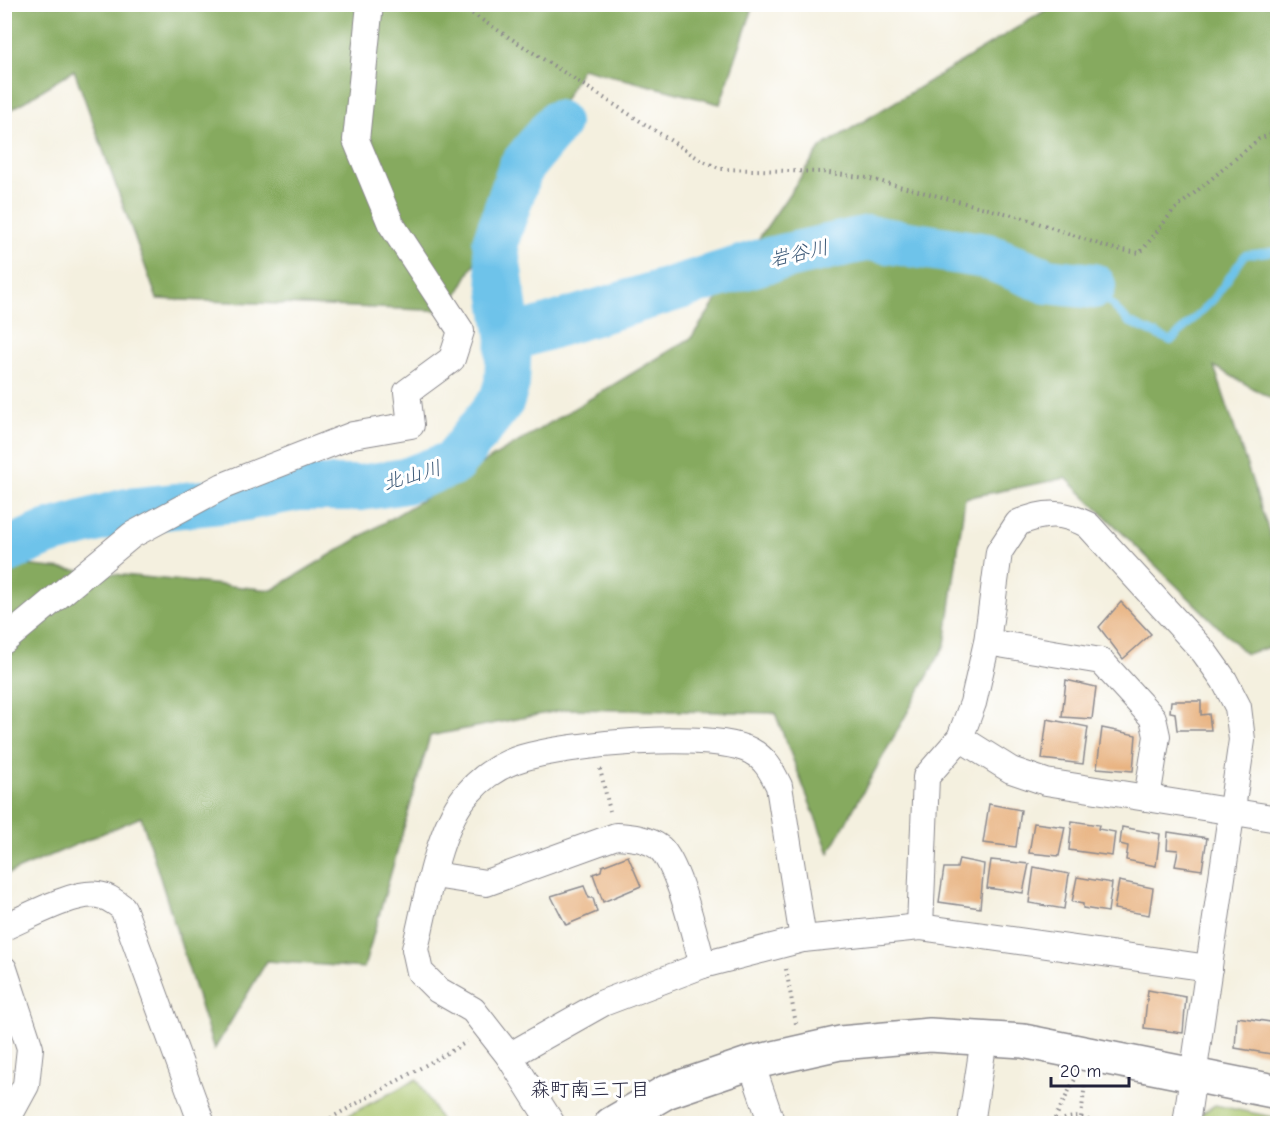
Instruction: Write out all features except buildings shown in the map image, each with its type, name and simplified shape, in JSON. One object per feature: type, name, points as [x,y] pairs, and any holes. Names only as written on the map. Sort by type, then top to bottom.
[{"type":"street","points":[[4,641],[132,535],[223,486],[353,435],[411,425],[407,392],[452,359],[461,331],[391,224],[356,140],[370,4]]},
{"type":"street","points":[[920,927],[926,777],[960,738],[973,703],[987,642],[999,552],[1018,523],[1049,514],[1069,515],[1088,525],[1204,652],[1224,680],[1238,707],[1242,740],[1186,1124]]},
{"type":"street","points":[[987,642],[1101,661],[1153,718],[1156,736],[1147,798]]},
{"type":"street","points":[[960,738],[1011,770],[1046,782],[1278,819]]},
{"type":"street","points":[[552,1124],[509,1056],[473,1010],[438,990],[420,972],[415,949],[452,812],[469,791],[491,772],[522,758],[594,745],[672,740],[733,745],[752,752],[770,767],[779,786],[792,942]]},
{"type":"street","points":[[434,875],[486,883],[616,836],[639,837],[660,848],[674,869],[703,965]]},
{"type":"street","points":[[4,927],[81,895],[99,894],[123,908],[202,1124]]},
{"type":"street","points":[[509,1056],[603,1003],[703,965],[792,942],[920,927],[1209,968]]},
{"type":"street","points":[[4,969],[30,1048],[26,1085],[10,1119]]},
{"type":"street","points":[[611,1124],[666,1092],[751,1063],[840,1043],[930,1035],[1023,1041],[1082,1063],[1192,1075],[1278,1092]]},
{"type":"street","points":[[971,1124],[984,1039]]},
{"type":"street","points":[[751,1063],[772,1124]]},
{"type":"path","points":[[457,4],[701,160],[721,169],[822,172],[867,178],[1024,218],[1110,248],[1140,253],[1173,211],[1259,139],[1278,131]]},
{"type":"path","points":[[594,745],[616,836]]},
{"type":"path","points":[[792,942],[797,1033]]},
{"type":"path","points":[[320,1124],[489,1030]]},
{"type":"path","points":[[1081,1117],[1086,1084],[1082,1063]]},
{"type":"path","points":[[1052,1124],[1082,1063]]},
{"type":"path","points":[[1052,1124],[1062,1119],[1081,1117],[1095,1124]]},
{"type":"green space","points":[[5,5],[754,5],[720,104],[582,68],[448,311],[157,299],[74,70],[5,114]]},
{"type":"green space","points":[[1054,5],[1277,5],[1277,402],[1214,366],[1277,556],[1277,645],[1246,654],[1066,478],[965,498],[945,645],[829,853],[775,713],[568,709],[430,736],[364,968],[267,961],[214,1050],[141,817],[5,875],[5,563],[272,590],[691,338],[821,147]]},
{"type":"green space","points":[[417,1079],[442,1123],[334,1123],[413,1081]]},
{"type":"green space","points":[[1215,1105],[1277,1118],[1277,1123],[1200,1123],[1201,1114]]},
{"type":"waterway","name":"北山川","points":[[4,552],[47,533],[127,511],[240,499],[298,488],[360,488],[405,481],[453,463],[502,400],[507,383],[509,339],[495,243],[521,167],[557,123]]},
{"type":"waterway","name":"岩谷川","points":[[509,339],[764,261],[869,238],[987,256],[1047,281],[1093,286]]},
{"type":"waterway","points":[[1093,286],[1129,322],[1171,341],[1213,300],[1245,255],[1278,251]]},
{"type":"district","name":"森町南三丁目","points":[[590,1089]]}]
